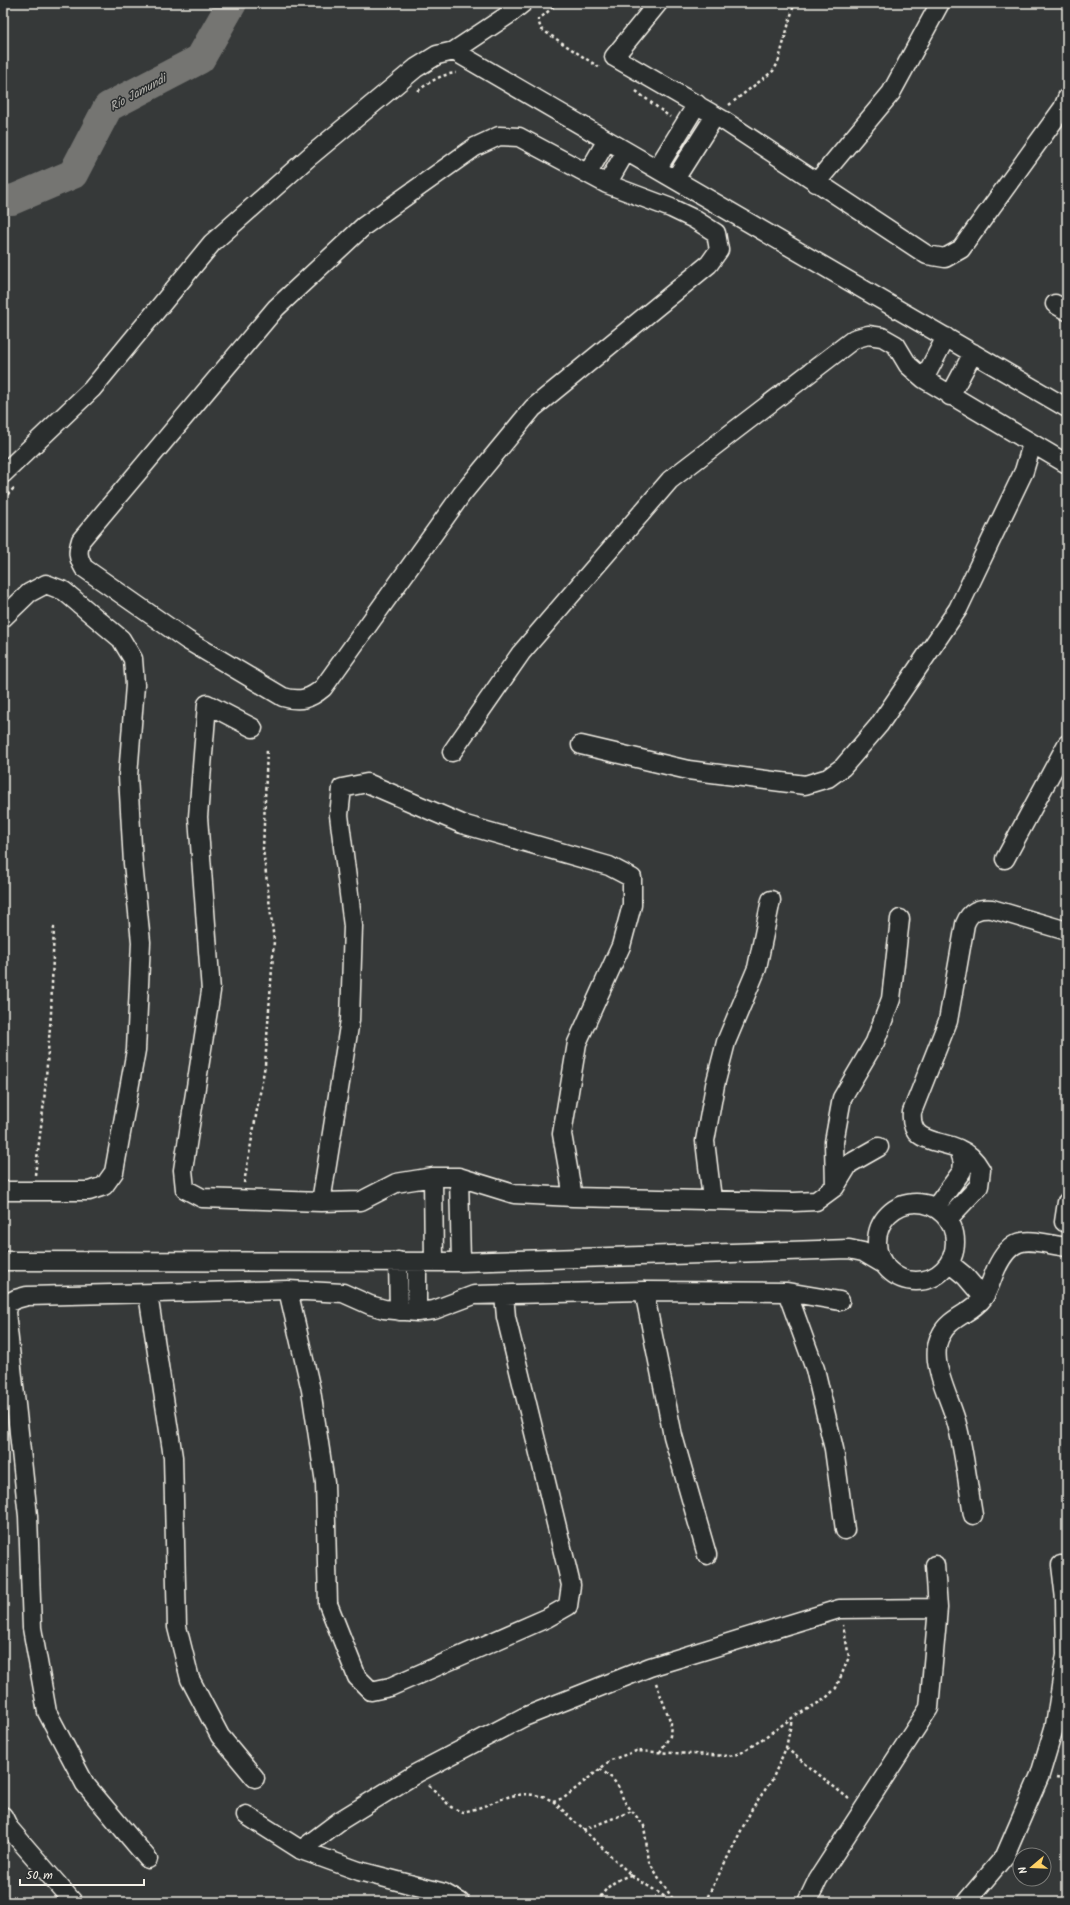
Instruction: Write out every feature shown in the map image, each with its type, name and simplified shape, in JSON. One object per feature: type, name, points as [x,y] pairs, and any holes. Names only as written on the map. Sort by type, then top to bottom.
[{"type":"street","points":[[3,474],[92,389],[212,243],[308,156],[416,68],[436,55],[454,51],[508,15],[523,3]]},
{"type":"street","points":[[658,3],[614,57],[697,104],[927,255],[945,258],[961,249],[1063,108],[1067,98]]},
{"type":"street","points":[[816,183],[891,93],[940,3]]},
{"type":"street","points":[[454,51],[1067,408]]},
{"type":"street","points":[[657,169],[697,104]]},
{"type":"street","points":[[675,180],[719,118]]},
{"type":"street","points":[[499,136],[519,137],[588,173],[608,184],[671,208],[694,219],[716,233],[719,250],[709,264],[533,408],[462,494],[323,688],[312,697],[301,700],[283,697],[187,640],[84,568],[78,558],[78,549],[81,540],[276,308],[364,226],[475,147],[499,136]]},
{"type":"street","points":[[588,173],[606,140]]},
{"type":"street","points":[[608,184],[626,151]]},
{"type":"street","points":[[452,752],[521,653],[670,480],[854,339],[868,335],[882,337],[896,345],[908,365],[924,379],[950,396],[1067,464]]},
{"type":"street","points":[[924,379],[946,337]]},
{"type":"street","points":[[950,396],[973,353]]},
{"type":"street","points":[[581,746],[688,770],[804,785],[828,778],[843,767],[879,725],[958,609],[1024,471],[1032,444]]},
{"type":"street","points":[[3,618],[29,593],[46,584],[64,591],[121,639],[133,659],[135,685],[128,776],[133,863],[141,942],[136,1050],[114,1172],[104,1186],[89,1191],[3,1191]]},
{"type":"street","points":[[253,728],[207,704],[198,817],[211,991],[183,1170],[185,1189],[202,1198],[320,1202],[361,1201],[396,1183],[433,1177],[459,1177],[514,1194],[573,1197],[794,1202],[816,1201],[835,1187],[849,1164],[879,1147]]},
{"type":"street","points":[[1005,859],[1067,744]]},
{"type":"street","points":[[320,1202],[350,1020],[352,926],[339,815],[342,788],[366,783],[462,824],[609,866],[632,878],[632,904],[621,946],[577,1043],[562,1134],[573,1197]]},
{"type":"street","points":[[712,1199],[705,1141],[714,1092],[726,1042],[757,968],[771,900]]},
{"type":"street","points":[[941,1213],[974,1192],[982,1178],[981,1170],[973,1158],[959,1149],[924,1138],[918,1134],[913,1127],[911,1118],[912,1112],[948,1021],[965,924],[968,917],[973,912],[981,908],[992,909],[1067,931]]},
{"type":"street","points":[[835,1187],[834,1142],[842,1098],[875,1042],[890,999],[900,920]]},
{"type":"street","points":[[417,1312],[426,1262],[433,1177]]},
{"type":"street","points":[[459,1177],[461,1262]]},
{"type":"street","points":[[1064,1222],[1067,1202]]},
{"type":"street","points":[[3,1262],[461,1262],[849,1249],[862,1252],[886,1265],[900,1277],[918,1281],[936,1276],[949,1263],[954,1252],[955,1240],[953,1229],[941,1213],[929,1205],[914,1203],[900,1206],[889,1214],[872,1236],[862,1244],[849,1249]]},
{"type":"street","points":[[881,1226],[878,1246],[880,1256],[886,1265]]},
{"type":"street","points":[[973,1515],[958,1427],[937,1362],[936,1346],[941,1333],[951,1323],[970,1311],[983,1297],[1003,1254],[1013,1244],[1031,1242],[1067,1247]]},
{"type":"street","points":[[398,1261],[399,1311]]},
{"type":"street","points":[[949,1263],[965,1276],[983,1297]]},
{"type":"street","points":[[288,1290],[311,1390],[325,1483],[328,1604],[357,1677],[371,1691],[390,1687],[547,1618],[568,1606],[571,1585],[506,1317],[504,1294]]},
{"type":"street","points":[[148,1859],[85,1784],[47,1712],[32,1628],[28,1516],[6,1312],[8,1303],[27,1296],[288,1290],[343,1293],[370,1305],[399,1311],[417,1312],[434,1310],[474,1295],[504,1294],[644,1291],[787,1292],[840,1301]]},
{"type":"street","points":[[644,1291],[673,1436],[707,1555]]},
{"type":"street","points":[[787,1292],[815,1369],[834,1449],[845,1530]]},
{"type":"street","points":[[148,1294],[173,1457],[177,1627],[190,1679],[220,1736],[255,1778]]},
{"type":"street","points":[[807,1902],[818,1879],[864,1811],[929,1708],[938,1608],[935,1565]]},
{"type":"street","points":[[966,1902],[1005,1856],[1061,1726],[1066,1654],[1066,1599],[1061,1565]]},
{"type":"street","points":[[301,1850],[341,1820],[417,1772],[524,1717],[650,1667],[839,1609],[938,1608]]},
{"type":"street","points":[[246,1815],[301,1850],[359,1871],[444,1894],[460,1902]]},
{"type":"street","points":[[3,1816],[9,1828],[73,1902]]},
{"type":"path","points":[[719,118],[731,103],[772,71],[778,63],[793,8],[796,3]]},
{"type":"path","points":[[414,94],[426,85],[448,73],[464,72]]},
{"type":"path","points":[[3,500],[19,484]]},
{"type":"path","points":[[241,1199],[265,1065],[274,941],[263,849],[267,749]]},
{"type":"path","points":[[33,1191],[44,1102],[51,1014],[54,925]]},
{"type":"path","points":[[553,1801],[564,1798],[611,1760],[636,1751],[729,1756],[741,1753],[792,1718],[825,1699],[836,1688],[849,1657],[839,1609]]},
{"type":"path","points":[[650,1667],[671,1723],[670,1736],[660,1752]]},
{"type":"path","points":[[705,1902],[753,1807],[772,1780],[786,1748],[792,1718]]},
{"type":"path","points":[[786,1748],[864,1811]]},
{"type":"path","points":[[600,1769],[612,1778],[618,1786],[624,1801],[644,1826],[649,1861],[674,1902]]},
{"type":"path","points":[[417,1772],[451,1806],[462,1812],[514,1795],[541,1796],[553,1801],[631,1875],[674,1902]]},
{"type":"path","points":[[584,1830],[632,1811]]},
{"type":"path","points":[[597,1902],[604,1891],[614,1881],[631,1875]]},
{"type":"waterway","name":"Río Jamundi","points":[[3,199],[12,200],[73,174],[108,107],[200,59],[232,3]]}]
